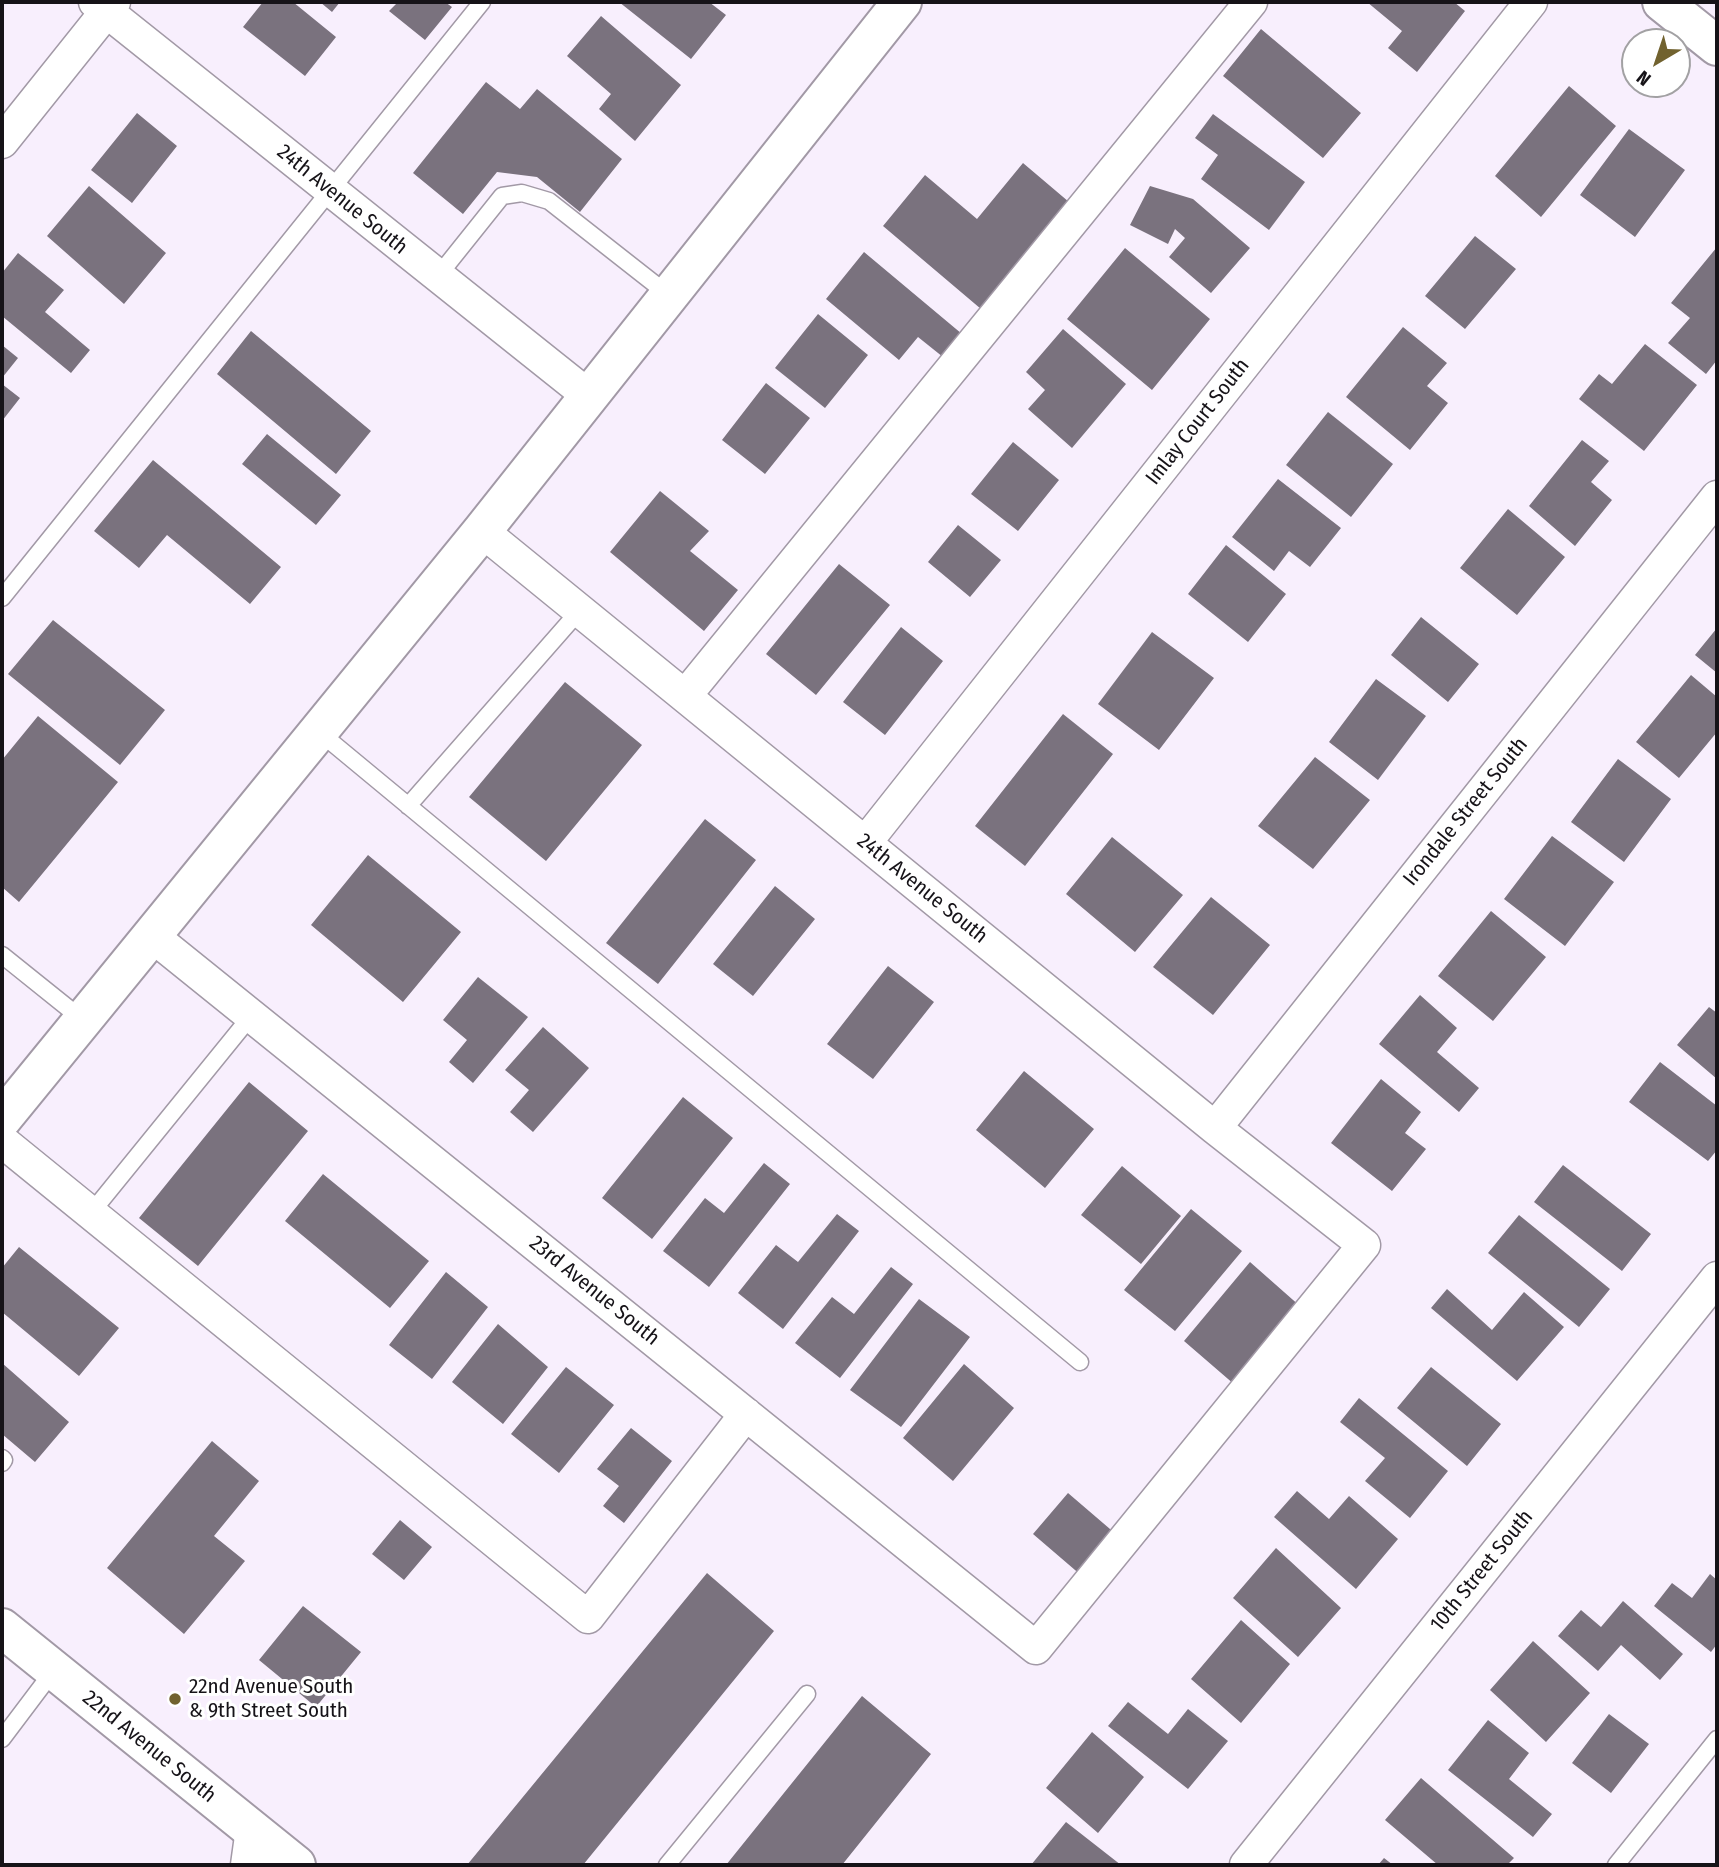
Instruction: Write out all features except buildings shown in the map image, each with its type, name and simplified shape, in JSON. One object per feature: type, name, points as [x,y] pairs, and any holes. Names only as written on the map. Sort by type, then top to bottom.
[{"type":"main road","points":[[2,1119],[590,397],[902,2]]},
{"type":"main road","points":[[1662,2],[1717,46]]},
{"type":"main road","name":"22nd Avenue South","points":[[2,1628],[54,1670],[249,1847],[296,1865]]},
{"type":"street","points":[[685,696],[1251,2]]},
{"type":"street","name":"Imlay Court South","points":[[866,843],[1531,2]]},
{"type":"street","name":"24th Avenue South","points":[[105,5],[330,190],[590,397]]},
{"type":"street","points":[[2,142],[105,5]]},
{"type":"street","name":"Irondale Street South","points":[[1215,1128],[1717,497]]},
{"type":"street","name":"24th Avenue South","points":[[482,531],[1215,1128],[1364,1244],[1036,1647]]},
{"type":"street","name":"23rd Avenue South","points":[[151,935],[1036,1647]]},
{"type":"street","points":[[2,1141],[588,1617],[746,1414]]},
{"type":"street","name":"10th Street South","points":[[1246,1865],[1717,1278]]},
{"type":"lane","points":[[2,598],[482,2]]},
{"type":"lane","points":[[438,276],[502,196],[522,193],[549,201],[670,296]]},
{"type":"lane","points":[[408,806],[580,610]]},
{"type":"lane","points":[[318,731],[1080,1362]]},
{"type":"lane","points":[[2,955],[83,1020]]},
{"type":"lane","points":[[91,1213],[251,1016]]},
{"type":"lane","points":[[2,1740],[54,1670]]},
{"type":"lane","points":[[667,1865],[807,1694]]},
{"type":"lane","points":[[1616,1865],[1717,1739]]},
{"type":"place","name":"22nd Avenue South & 9th Street South","points":[[175,1699]]}]
